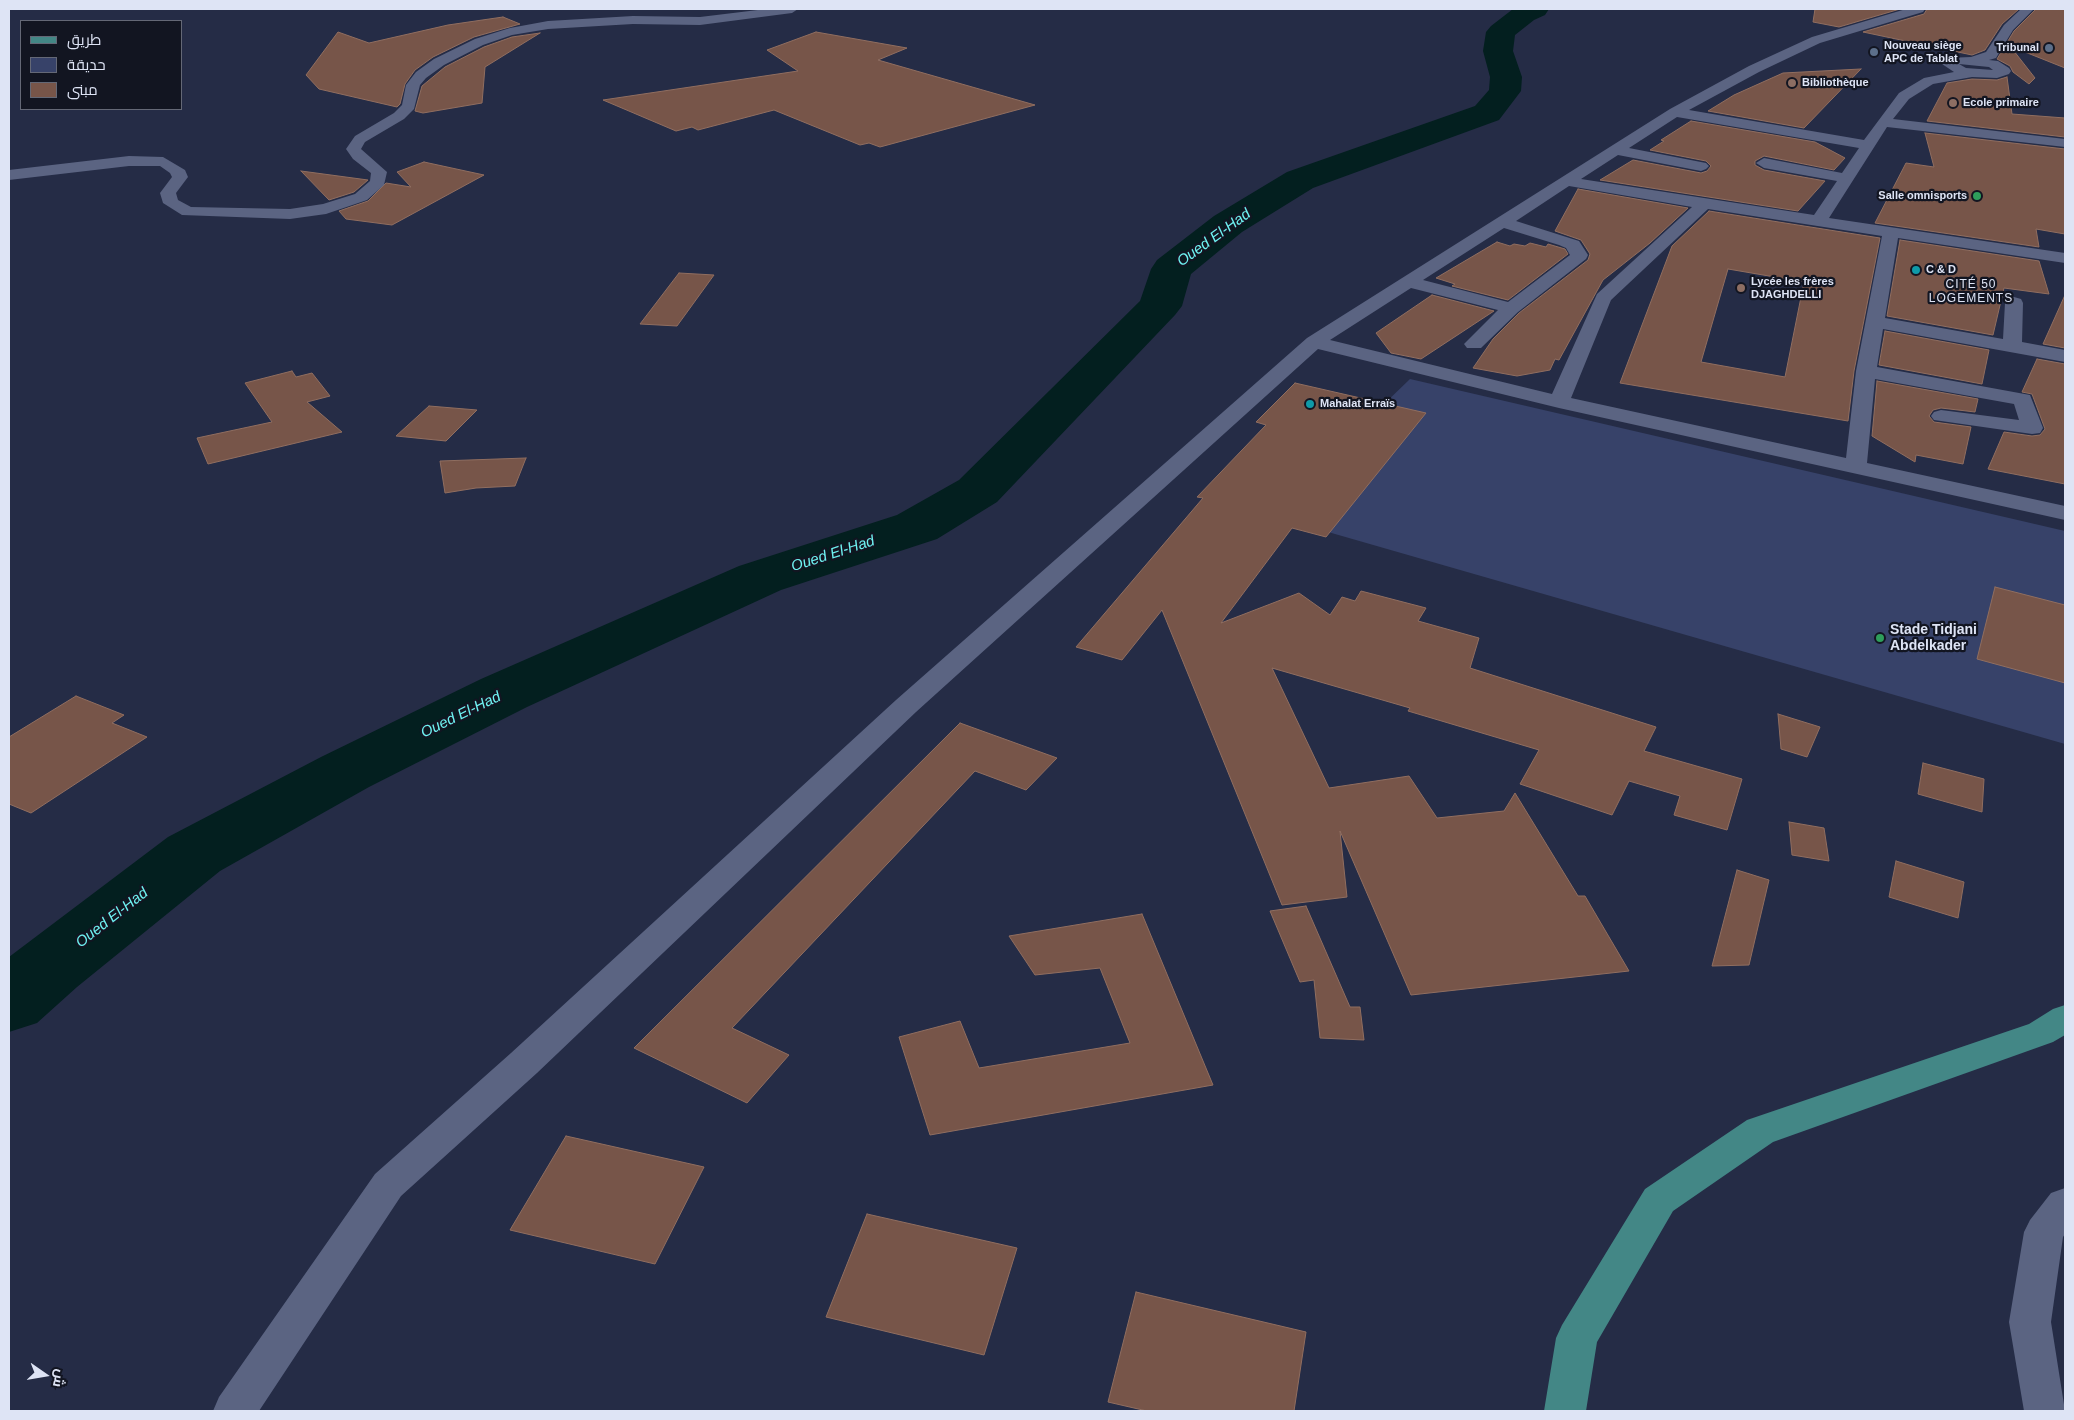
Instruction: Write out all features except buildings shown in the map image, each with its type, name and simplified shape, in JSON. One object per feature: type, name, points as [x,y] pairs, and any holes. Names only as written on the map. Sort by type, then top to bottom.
[{"type":"main road","points":[[1565,1411],[1577,1338],[1660,1200],[1760,1132],[2041,1033],[2065,1018]]},
{"type":"street","points":[[9,175],[129,161],[163,162],[177,170],[180,177],[168,193],[171,203],[188,212],[290,214],[326,209],[361,197],[378,182],[379,172],[358,156],[353,149],[360,139],[399,116],[409,106],[413,85],[421,75],[439,62],[479,42],[510,32],[548,25],[624,20],[708,20],[792,9]]},
{"type":"street","points":[[234,1411],[388,1185],[524,1063],[906,706],[1314,342],[1675,112],[1754,69],[1816,40],[1919,9]]},
{"type":"street","points":[[1818,222],[1882,122],[1910,90],[1940,77],[1992,59],[2008,28],[2028,9]]},
{"type":"street","points":[[1940,77],[1950,67],[1973,66],[1997,74],[2004,70],[1992,59]]},
{"type":"street","points":[[1675,112],[1868,145]]},
{"type":"street","points":[[1882,122],[2065,143]]},
{"type":"street","points":[[1615,150],[1701,166]]},
{"type":"street","points":[[1764,163],[1846,178]]},
{"type":"street","points":[[1566,181],[1818,222],[2065,258]]},
{"type":"street","points":[[1559,402],[1566,379],[1603,298],[1704,204]]},
{"type":"street","points":[[1474,344],[1511,308],[1577,259],[1579,254],[1573,245],[1565,241],[1502,222]]},
{"type":"street","points":[[1856,467],[1866,371],[1891,232]]},
{"type":"street","points":[[1408,282],[1511,308]]},
{"type":"street","points":[[2012,346],[2014,302]]},
{"type":"street","points":[[1876,322],[2065,356]]},
{"type":"street","points":[[1314,342],[1559,402],[2065,513]]},
{"type":"street","points":[[1866,371],[2023,399],[2032,428],[1941,416]]},
{"type":"street","points":[[2044,1411],[2030,1322],[2044,1232],[2065,1204]]},
{"type":"green space","name":"Stade Tidjani Abdelkader","points":[[1410,379],[2065,531],[2065,744],[1269,515]]},
{"type":"waterway","name":"Oued El-Had","points":[[9,1002],[49,967],[194,854],[345,772],[504,693],[760,578],[917,527],[978,491],[1160,306],[1172,269],[1228,224],[1300,180],[1487,113],[1505,91],[1506,77],[1498,51],[1501,32],[1524,14],[1535,9]]},
{"type":"place","name":"Tribunal","points":[[2049,48]]},
{"type":"place","name":"Nouveau siège APC de Tablat","points":[[1874,52]]},
{"type":"place","name":"Bibliothèque","points":[[1792,83]]},
{"type":"place","name":"Ecole primaire","points":[[1953,103]]},
{"type":"place","name":"Salle omnisports","points":[[1977,196]]},
{"type":"place","name":"C & D","points":[[1916,270]]},
{"type":"place","name":"Lycée les frères DJAGHDELLI","points":[[1741,288]]},
{"type":"place","name":"Mahalat Erraïs","points":[[1310,404]]},
{"type":"place","name":"Stade Tidjani Abdelkader","points":[[1880,638]]},
{"type":"district","name":"CITÉ 50 LOGEMENTS","points":[[1971,292]]}]
